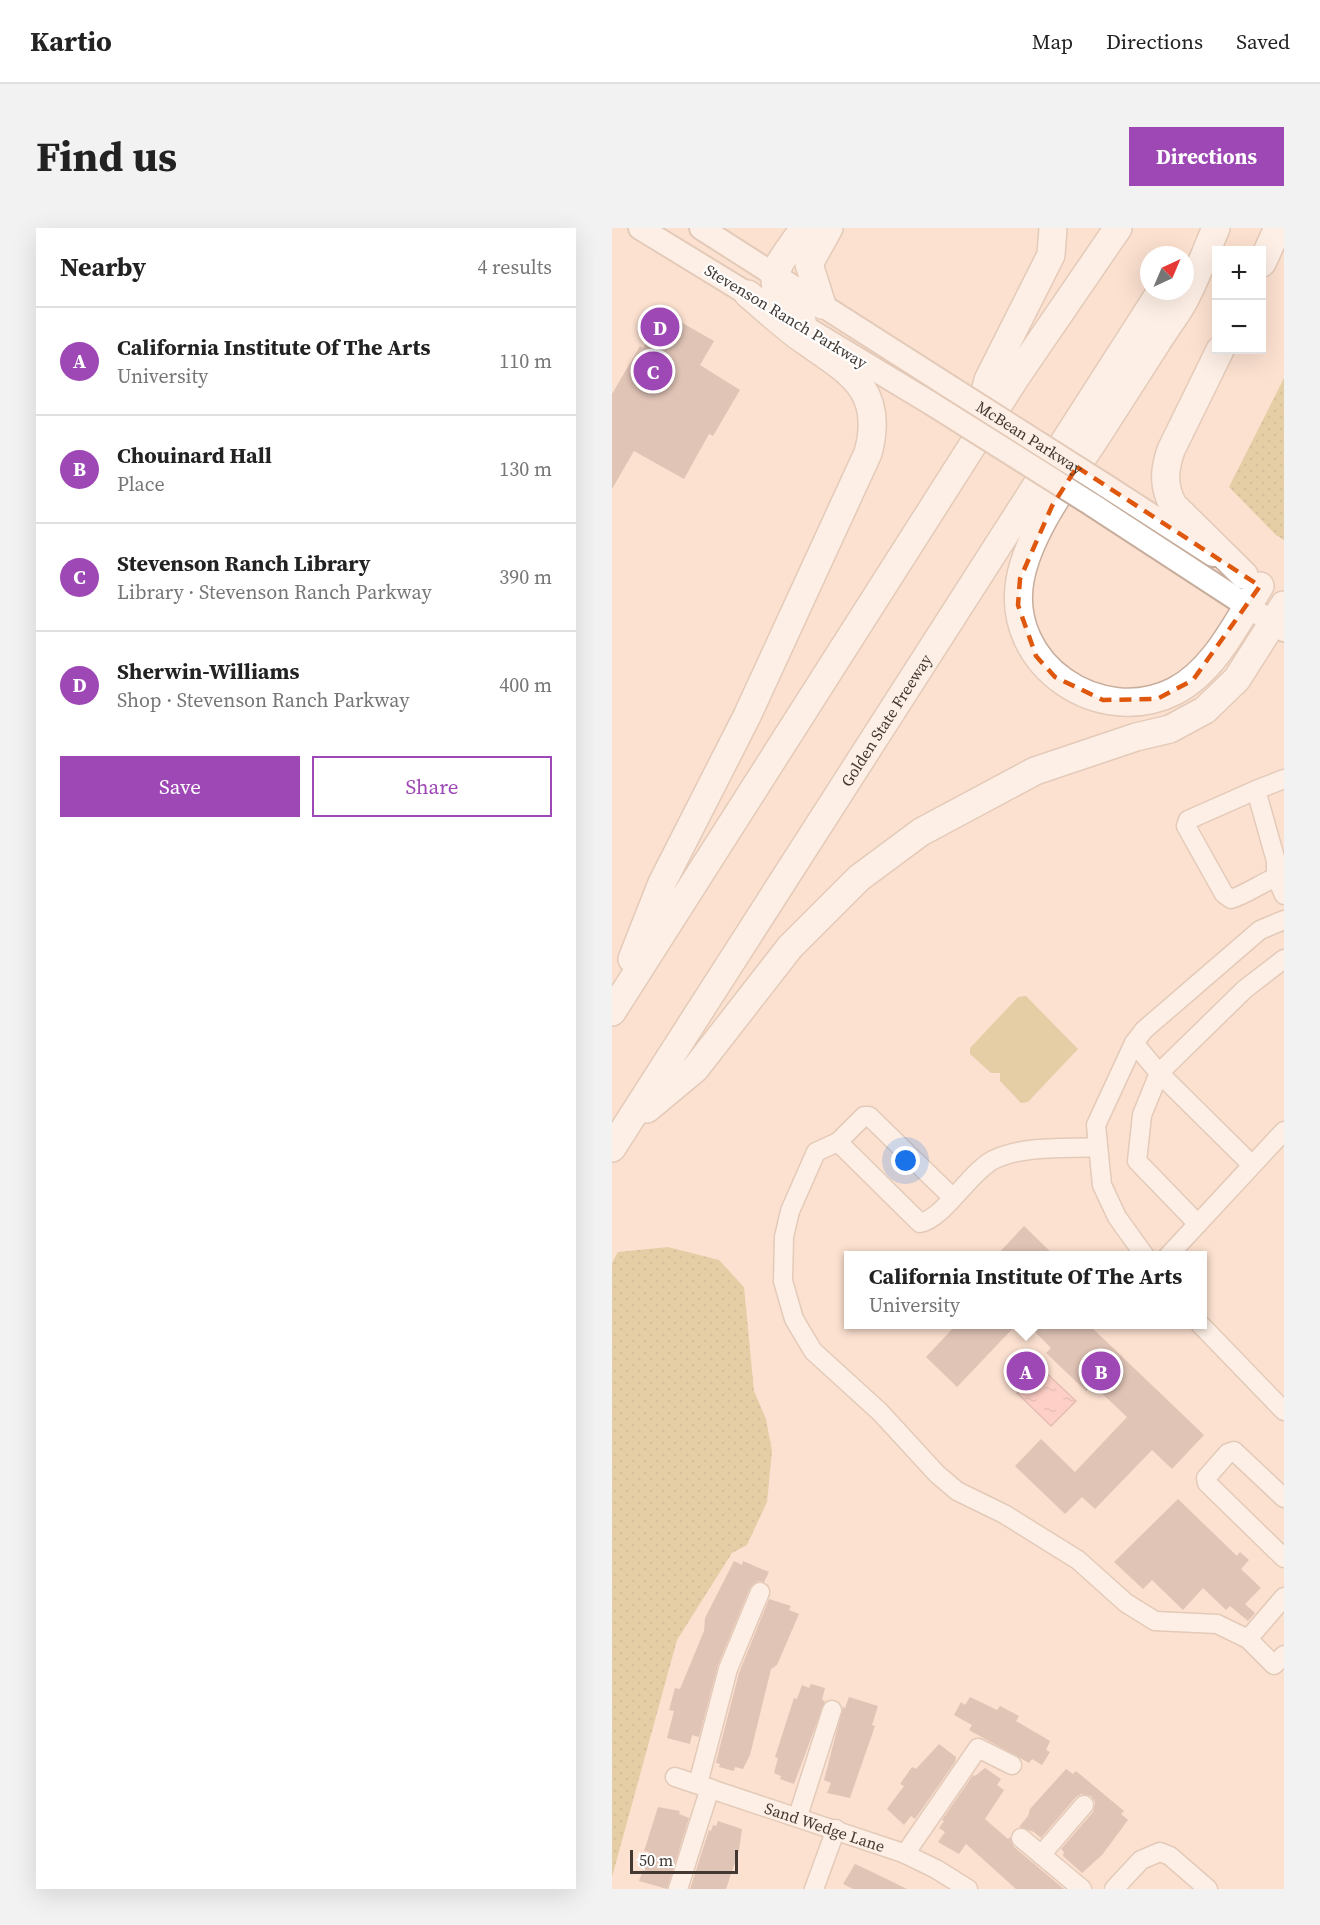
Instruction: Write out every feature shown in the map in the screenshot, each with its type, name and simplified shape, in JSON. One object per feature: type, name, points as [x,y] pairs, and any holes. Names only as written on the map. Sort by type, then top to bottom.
[{"type":"highway","points":[[804,228],[774,273],[775,291],[783,303],[811,330]]},
{"type":"highway","points":[[822,305],[809,264],[830,228]]},
{"type":"highway","points":[[970,450],[988,380],[1044,274],[1051,255],[1053,228]]},
{"type":"highway","points":[[612,1010],[970,450],[1118,228]]},
{"type":"highway","points":[[1190,246],[1201,228]]},
{"type":"highway","points":[[1216,228],[1184,300],[1052,506],[1029,551],[1020,579],[1018,605],[1023,631],[1036,656],[1055,676],[1078,692],[1103,700],[1132,702],[1157,699],[1193,680],[1208,664],[1251,589],[1173,505],[1166,491],[1165,468],[1171,450],[1218,354]]},
{"type":"highway","points":[[1266,254],[1278,228]]},
{"type":"highway","points":[[612,1010],[662,883],[750,710],[863,463],[872,437],[874,424],[868,399],[853,374],[803,339],[748,294]]},
{"type":"highway","name":"Golden State Freeway","points":[[612,1148],[1155,300]]},
{"type":"highway","points":[[627,1125],[695,1069],[790,947],[859,878],[921,832],[1035,771],[1136,737],[1170,729],[1205,710],[1237,679],[1281,615]]},
{"type":"main road","name":"Stevenson Ranch Parkway","points":[[640,228],[932,404]]},
{"type":"main road","name":"Stevenson Ranch Parkway","points":[[701,228],[774,273]]},
{"type":"main road","name":"McBean Parkway","points":[[774,273],[1103,484],[1251,589],[1281,615]]},
{"type":"main road","name":"McBean Parkway","points":[[932,404],[1091,504],[1251,589]]},
{"type":"street","points":[[1280,875],[1231,899],[1224,894],[1186,826],[1188,820],[1284,779]]},
{"type":"street","points":[[1256,790],[1284,895]]},
{"type":"street","points":[[1142,1251],[1118,1217],[1102,1185],[1096,1125],[1134,1043],[1144,1030],[1260,930],[1284,920]]},
{"type":"street","points":[[1197,1223],[1137,1161],[1142,1115],[1159,1073],[1245,989],[1284,959]]},
{"type":"street","points":[[1134,1043],[1159,1073],[1252,1166]]},
{"type":"street","points":[[953,1198],[869,1116],[864,1116],[838,1142],[816,1152],[790,1211],[784,1237],[783,1281],[794,1318],[813,1351],[880,1412],[937,1474],[957,1491],[1004,1514],[1078,1560],[1126,1604],[1155,1621],[1217,1624],[1248,1639],[1274,1665],[1284,1655]]},
{"type":"street","points":[[1172,1251],[1284,1131]]},
{"type":"street","points":[[838,1142],[920,1222],[927,1222],[977,1172],[993,1160],[1015,1153],[1098,1147]]},
{"type":"street","points":[[1205,1329],[1284,1411]]},
{"type":"street","points":[[1284,1498],[1234,1451],[1228,1453],[1206,1478],[1207,1483],[1284,1558]]},
{"type":"street","points":[[678,1889],[704,1786],[728,1669],[760,1592]]},
{"type":"street","points":[[1248,1639],[1284,1597]]},
{"type":"street","points":[[798,1816],[832,1710]]},
{"type":"street","points":[[905,1854],[978,1748],[1012,1765]]},
{"type":"street","name":"Sand Wedge Lane","points":[[675,1777],[798,1816],[905,1854],[969,1889]]},
{"type":"street","points":[[1041,1855],[1084,1805]]},
{"type":"street","points":[[814,1889],[836,1829]]},
{"type":"street","points":[[1021,1838],[1083,1889]]},
{"type":"street","points":[[1114,1889],[1141,1860],[1160,1852],[1176,1860],[1208,1889]]},
{"type":"highlighted area","points":[[1077,467],[1260,586],[1193,680],[1157,699],[1103,700],[1055,677],[1036,656],[1018,605],[1020,579],[1052,506]]},
{"type":"shaded area","points":[[1284,378],[1284,540],[1276,535],[1229,487]]},
{"type":"shaded area","points":[[1026,996],[1078,1049],[1028,1102],[1021,1103],[1000,1081],[1000,1073],[991,1073],[970,1054],[970,1048],[1018,997]]},
{"type":"shaded area","points":[[668,1247],[719,1260],[744,1287],[754,1391],[766,1419],[772,1451],[767,1502],[747,1545],[732,1553],[677,1640],[612,1877],[612,1263],[618,1252]]},
{"type":"water","points":[[1041,1368],[1076,1401],[1051,1426],[1017,1393]]},
{"type":"building","points":[[665,313],[714,341],[700,365],[740,390],[713,436],[709,434],[684,479],[634,451],[612,489],[612,394],[640,346],[643,348]]},
{"type":"building","points":[[1024,1226],[1050,1251],[1001,1251]]},
{"type":"building","points":[[952,1329],[1012,1329],[957,1387],[926,1357]]},
{"type":"building","points":[[1032,1329],[1093,1329],[1204,1435],[1172,1469],[1152,1450],[1095,1509],[1082,1497],[1065,1514],[1015,1466],[1041,1439],[1075,1472],[1127,1417],[1093,1385],[1086,1391],[1046,1353],[1051,1348]]},
{"type":"building","points":[[1178,1499],[1237,1556],[1240,1552],[1249,1560],[1241,1569],[1261,1588],[1245,1604],[1255,1613],[1248,1621],[1230,1606],[1226,1610],[1203,1588],[1183,1610],[1152,1580],[1143,1589],[1114,1562]]},
{"type":"building","points":[[734,1561],[742,1565],[743,1561],[769,1572],[764,1582],[758,1581],[750,1588],[718,1665],[699,1737],[692,1735],[690,1744],[667,1738],[674,1711],[669,1710],[675,1688],[680,1689],[704,1631],[705,1618]]},
{"type":"building","points":[[769,1599],[791,1606],[789,1610],[799,1614],[777,1665],[771,1669],[750,1755],[743,1769],[735,1767],[734,1771],[719,1767],[720,1764],[716,1763],[739,1673]]},
{"type":"building","points":[[811,1684],[825,1688],[822,1700],[825,1701],[794,1784],[780,1779],[781,1776],[774,1773],[778,1758],[775,1757],[794,1698],[797,1699],[802,1685],[809,1688]]},
{"type":"building","points":[[849,1697],[878,1706],[872,1725],[875,1726],[850,1798],[827,1793],[831,1783],[824,1780],[843,1707],[845,1708]]},
{"type":"building","points":[[970,1697],[997,1710],[1000,1706],[1019,1716],[1016,1721],[1050,1741],[1046,1750],[1050,1752],[1042,1765],[1032,1759],[1029,1763],[969,1730],[972,1725],[954,1715],[961,1702],[965,1705]]},
{"type":"building","points":[[939,1744],[956,1757],[955,1762],[915,1819],[911,1816],[904,1825],[887,1809],[904,1786],[900,1784],[912,1767],[916,1769]]},
{"type":"building","points":[[985,1768],[1001,1779],[997,1785],[1004,1790],[985,1819],[1008,1839],[1010,1837],[1014,1847],[1064,1889],[1016,1889],[966,1844],[959,1854],[938,1842],[945,1832],[939,1828],[944,1821],[942,1820],[973,1775],[975,1776]]},
{"type":"building","points":[[1066,1769],[1073,1774],[1076,1771],[1124,1811],[1121,1814],[1128,1820],[1102,1855],[1082,1873],[1063,1856],[1064,1852],[1061,1849],[1093,1812],[1095,1802],[1091,1796],[1081,1794],[1076,1797],[1041,1838],[1034,1832],[1019,1827],[1028,1816],[1030,1809]]},
{"type":"building","points":[[658,1807],[680,1811],[679,1814],[689,1818],[667,1889],[639,1881],[649,1852],[644,1851]]},
{"type":"building","points":[[718,1821],[742,1829],[739,1850],[726,1889],[690,1889],[709,1830],[711,1831],[713,1825],[716,1826]]},
{"type":"building","points":[[855,1864],[907,1889],[853,1889],[843,1884]]},
{"type":"place","name":"Sherwin-Williams","points":[[660,327]]},
{"type":"place","name":"Stevenson Ranch Library","points":[[653,371]]},
{"type":"place","name":"California Institute Of The Arts","points":[[1026,1371]]},
{"type":"place","name":"Chouinard Hall","points":[[1101,1371]]}]
